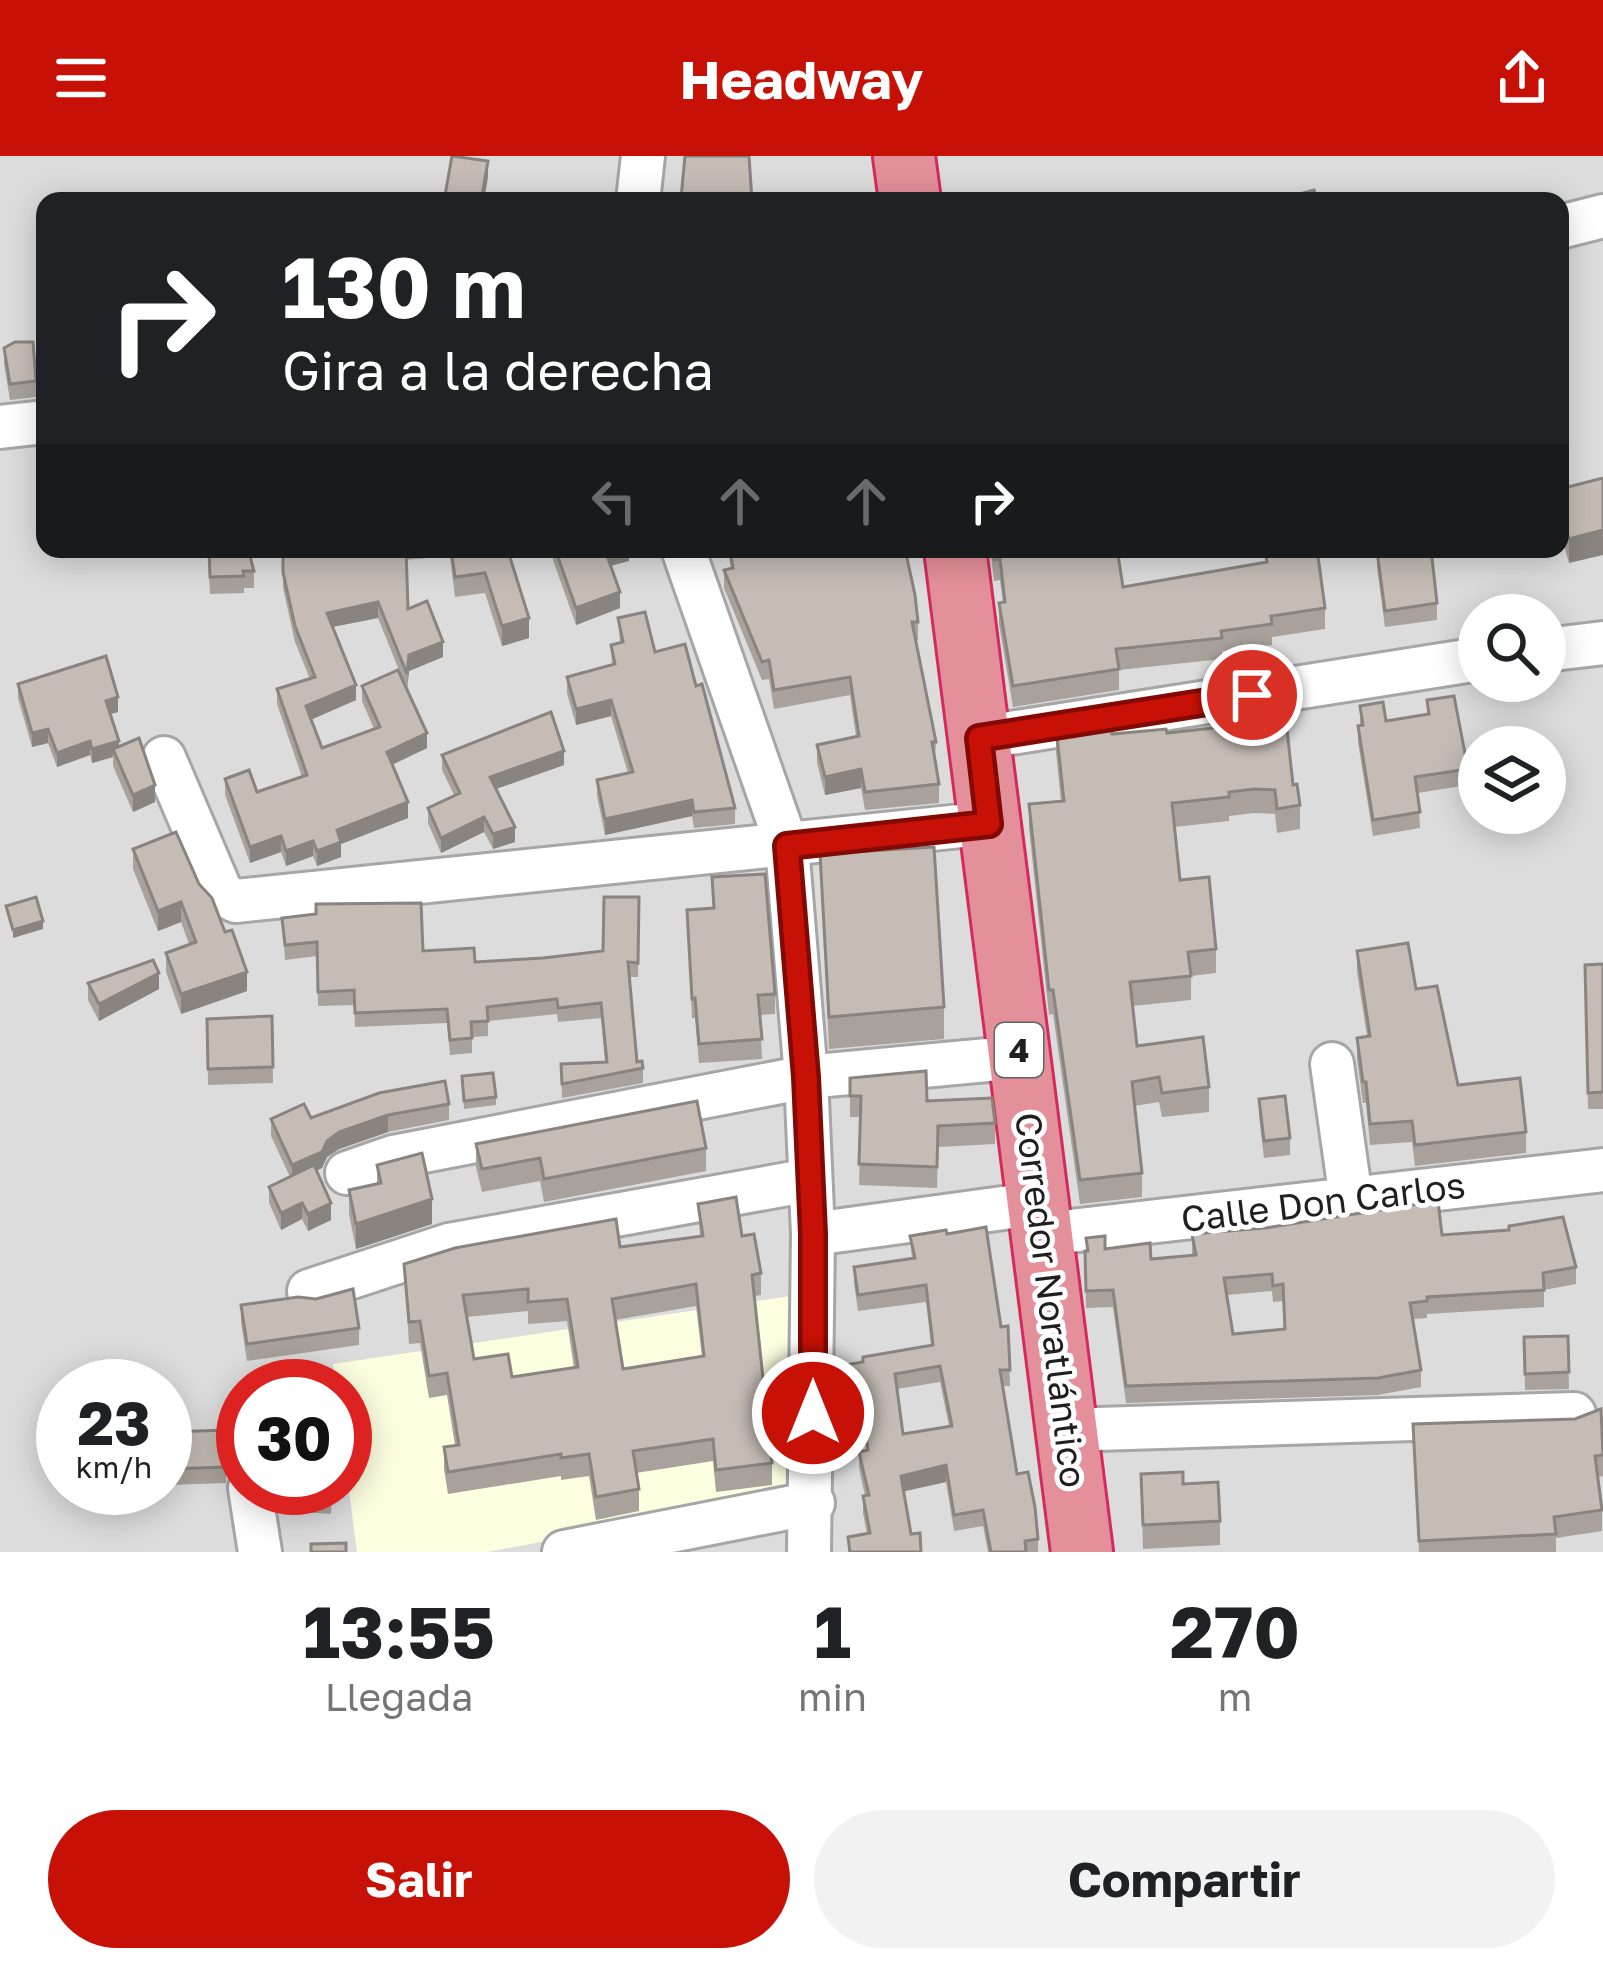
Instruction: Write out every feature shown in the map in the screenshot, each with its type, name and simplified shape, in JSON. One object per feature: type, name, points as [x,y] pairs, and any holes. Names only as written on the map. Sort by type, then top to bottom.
[{"type":"highway","points":[[904,156],[909,192]]},
{"type":"highway","name":"Corredor Noratlántico","points":[[956,558],[1082,1552]]},
{"type":"street","points":[[639,192],[644,156]]},
{"type":"street","points":[[1569,225],[1603,216]]},
{"type":"street","points":[[0,427],[36,423]]},
{"type":"street","points":[[686,558],[787,846],[813,1234],[809,1552]]},
{"type":"street","points":[[1566,647],[1603,643]]},
{"type":"street","points":[[979,738],[1458,662]]},
{"type":"street","points":[[164,758],[222,894],[236,901],[989,824]]},
{"type":"street","points":[[347,1173],[393,1156],[806,1077],[1020,1057]]},
{"type":"street","points":[[1332,1064],[1352,1198]]},
{"type":"street","name":"Calle Don Carlos","points":[[813,1234],[1352,1198],[1603,1169]]},
{"type":"street","points":[[309,1291],[448,1245],[810,1180]]},
{"type":"street","points":[[1066,1430],[1574,1414]]},
{"type":"street","points":[[564,1552],[813,1503]]},
{"type":"street","points":[[254,1515],[260,1552]]},
{"type":"shaded area","points":[[0,156],[1603,156],[1603,1552],[0,1552]]},
{"type":"shaded area","points":[[798,1295],[801,1492],[488,1552],[357,1552],[352,1515],[372,1515],[372,1359],[367,1359]]},
{"type":"building","points":[[452,156],[488,161],[483,192],[446,192]]},
{"type":"building","points":[[685,156],[749,156],[751,192],[682,192]]},
{"type":"building","points":[[15,342],[33,342],[36,381],[10,384],[4,348]]},
{"type":"building","points":[[1603,478],[1603,530],[1569,539],[1569,487]]},
{"type":"building","points":[[209,558],[250,558],[254,571],[243,571],[244,576],[210,577]]},
{"type":"building","points":[[283,558],[406,558],[408,609],[427,601],[443,642],[409,655],[407,674],[378,602],[327,613],[356,685],[306,706],[322,748],[380,727],[362,686],[398,670],[427,733],[387,752],[408,802],[337,830],[341,842],[317,851],[313,841],[286,851],[281,836],[250,847],[225,779],[249,770],[257,792],[307,775],[277,689],[315,677],[295,626]]},
{"type":"building","points":[[452,558],[510,558],[529,618],[502,626],[485,573],[455,577]]},
{"type":"building","points":[[558,558],[608,558],[620,592],[576,608]]},
{"type":"building","points":[[731,558],[907,558],[918,622],[912,622],[936,742],[932,742],[939,784],[865,792],[861,769],[825,777],[817,745],[859,736],[850,677],[774,690],[769,660],[762,662],[724,570],[733,568]]},
{"type":"building","points":[[994,558],[1118,558],[1123,587],[1267,562],[1266,558],[1318,558],[1325,608],[1271,616],[1272,624],[1221,631],[1222,638],[1116,649],[1119,669],[1013,686],[999,603],[1005,602],[1000,559]]},
{"type":"building","points":[[1378,558],[1432,558],[1437,603],[1385,611]]},
{"type":"building","points":[[645,612],[655,652],[685,644],[696,686],[702,684],[735,808],[694,812],[692,800],[605,819],[597,780],[633,772],[611,700],[576,709],[567,677],[615,664],[611,645],[623,642],[618,618]]},
{"type":"building","points":[[106,656],[118,697],[106,701],[119,741],[92,749],[90,741],[57,753],[48,729],[32,733],[18,684]]},
{"type":"building","points":[[1454,696],[1460,726],[1458,771],[1415,777],[1420,812],[1373,820],[1358,726],[1363,725],[1360,706],[1383,702],[1386,721],[1429,714],[1427,700]]},
{"type":"building","points":[[551,712],[564,751],[490,777],[515,827],[493,834],[484,817],[441,838],[428,808],[460,793],[442,755]]},
{"type":"building","points":[[1111,719],[1112,734],[1286,720],[1293,785],[1297,784],[1300,805],[1277,809],[1275,790],[1254,789],[1229,792],[1229,797],[1172,803],[1180,880],[1209,877],[1216,949],[1188,952],[1191,976],[1130,982],[1137,1046],[1203,1037],[1209,1087],[1162,1093],[1159,1077],[1132,1082],[1142,1173],[1080,1180],[1053,990],[1049,990],[1029,804],[1064,801],[1056,727]]},
{"type":"building","points":[[139,738],[155,785],[133,795],[113,749]]},
{"type":"building","points":[[176,832],[225,932],[232,930],[247,972],[181,994],[166,953],[196,942],[181,902],[158,911],[133,849]]},
{"type":"building","points":[[934,847],[944,1007],[829,1017],[820,854]]},
{"type":"building","points":[[765,874],[775,994],[758,995],[762,1039],[699,1044],[687,910],[714,908],[712,877]]},
{"type":"building","points":[[36,897],[43,921],[13,930],[6,906]]},
{"type":"building","points":[[604,897],[639,897],[638,963],[628,962],[637,1062],[642,1061],[643,1068],[562,1084],[561,1064],[607,1062],[601,1003],[558,1008],[557,999],[487,1007],[488,1021],[471,1022],[472,1038],[450,1040],[447,1009],[355,1013],[354,990],[318,992],[317,942],[285,945],[282,918],[316,914],[316,904],[421,903],[423,951],[474,948],[475,962],[543,958],[603,951]]},
{"type":"building","points":[[1408,943],[1416,989],[1437,986],[1458,1085],[1520,1078],[1526,1132],[1415,1145],[1412,1121],[1370,1124],[1357,1038],[1370,1036],[1357,951]]},
{"type":"building","points":[[153,960],[159,973],[99,1004],[88,983]]},
{"type":"building","points":[[1603,964],[1603,1092],[1588,1093],[1585,965]]},
{"type":"building","points":[[272,1016],[273,1067],[208,1069],[207,1019]]},
{"type":"building","points":[[926,1071],[927,1101],[992,1098],[995,1123],[938,1126],[937,1167],[859,1164],[861,1096],[850,1096],[850,1078]]},
{"type":"building","points":[[493,1073],[496,1097],[464,1101],[462,1076]]},
{"type":"building","points":[[445,1081],[449,1104],[388,1115],[339,1132],[322,1152],[292,1165],[271,1119],[304,1104],[311,1118],[379,1093]]},
{"type":"building","points":[[1285,1096],[1290,1138],[1264,1141],[1259,1099]]},
{"type":"building","points":[[697,1101],[706,1148],[544,1179],[540,1158],[482,1169],[476,1144]]},
{"type":"building","points":[[422,1153],[432,1199],[356,1224],[349,1190],[381,1183],[377,1165]]},
{"type":"building","points":[[314,1165],[331,1203],[308,1214],[302,1203],[281,1213],[269,1187]]},
{"type":"building","points":[[736,1197],[742,1236],[754,1234],[761,1273],[752,1275],[772,1463],[716,1470],[713,1439],[633,1451],[639,1489],[596,1497],[589,1454],[448,1472],[444,1447],[459,1445],[447,1373],[429,1376],[420,1321],[409,1322],[404,1264],[455,1248],[616,1219],[620,1247],[703,1236],[698,1204]],"holes":[[[696,1284],[704,1356],[623,1369],[612,1299]],[[528,1289],[528,1302],[567,1299],[578,1367],[512,1377],[508,1354],[474,1359],[463,1295]]]},
{"type":"building","points":[[1438,1201],[1442,1235],[1509,1230],[1509,1226],[1563,1217],[1576,1267],[1543,1273],[1544,1290],[1427,1297],[1427,1301],[1410,1303],[1421,1370],[1378,1378],[1126,1386],[1113,1290],[1086,1291],[1086,1238],[1105,1236],[1105,1249],[1150,1243],[1151,1259],[1196,1255],[1192,1234],[1265,1228]],"holes":[[[1272,1274],[1273,1286],[1283,1284],[1285,1329],[1233,1334],[1224,1278]]]},
{"type":"building","points":[[986,1227],[1001,1327],[1008,1326],[1010,1370],[1000,1370],[1017,1474],[1028,1472],[1038,1539],[1025,1541],[1026,1552],[991,1552],[983,1510],[954,1515],[946,1465],[901,1476],[911,1534],[920,1533],[921,1552],[850,1552],[848,1537],[870,1533],[863,1496],[869,1495],[859,1452],[868,1450],[860,1394],[845,1396],[840,1366],[863,1362],[863,1357],[933,1345],[926,1285],[858,1295],[854,1267],[915,1258],[910,1236],[946,1230],[947,1234]],"holes":[[[940,1366],[952,1426],[903,1434],[895,1374]]]},
{"type":"building","points":[[353,1289],[359,1328],[247,1344],[241,1305],[316,1299]]},
{"type":"building","points":[[1568,1336],[1569,1372],[1525,1374],[1524,1337]]},
{"type":"building","points":[[1601,1409],[1603,1455],[1595,1456],[1602,1510],[1554,1517],[1556,1534],[1419,1541],[1413,1424],[1575,1419]]},
{"type":"building","points":[[216,1430],[216,1467],[192,1468],[192,1431]]},
{"type":"building","points":[[1183,1472],[1183,1484],[1218,1482],[1220,1521],[1143,1525],[1141,1474]]},
{"type":"building","points":[[346,1543],[346,1552],[311,1552],[311,1544]]},
{"type":"route","points":[[813,1413],[813,1234],[806,1077],[787,846],[989,824],[979,738],[1252,695]]}]
